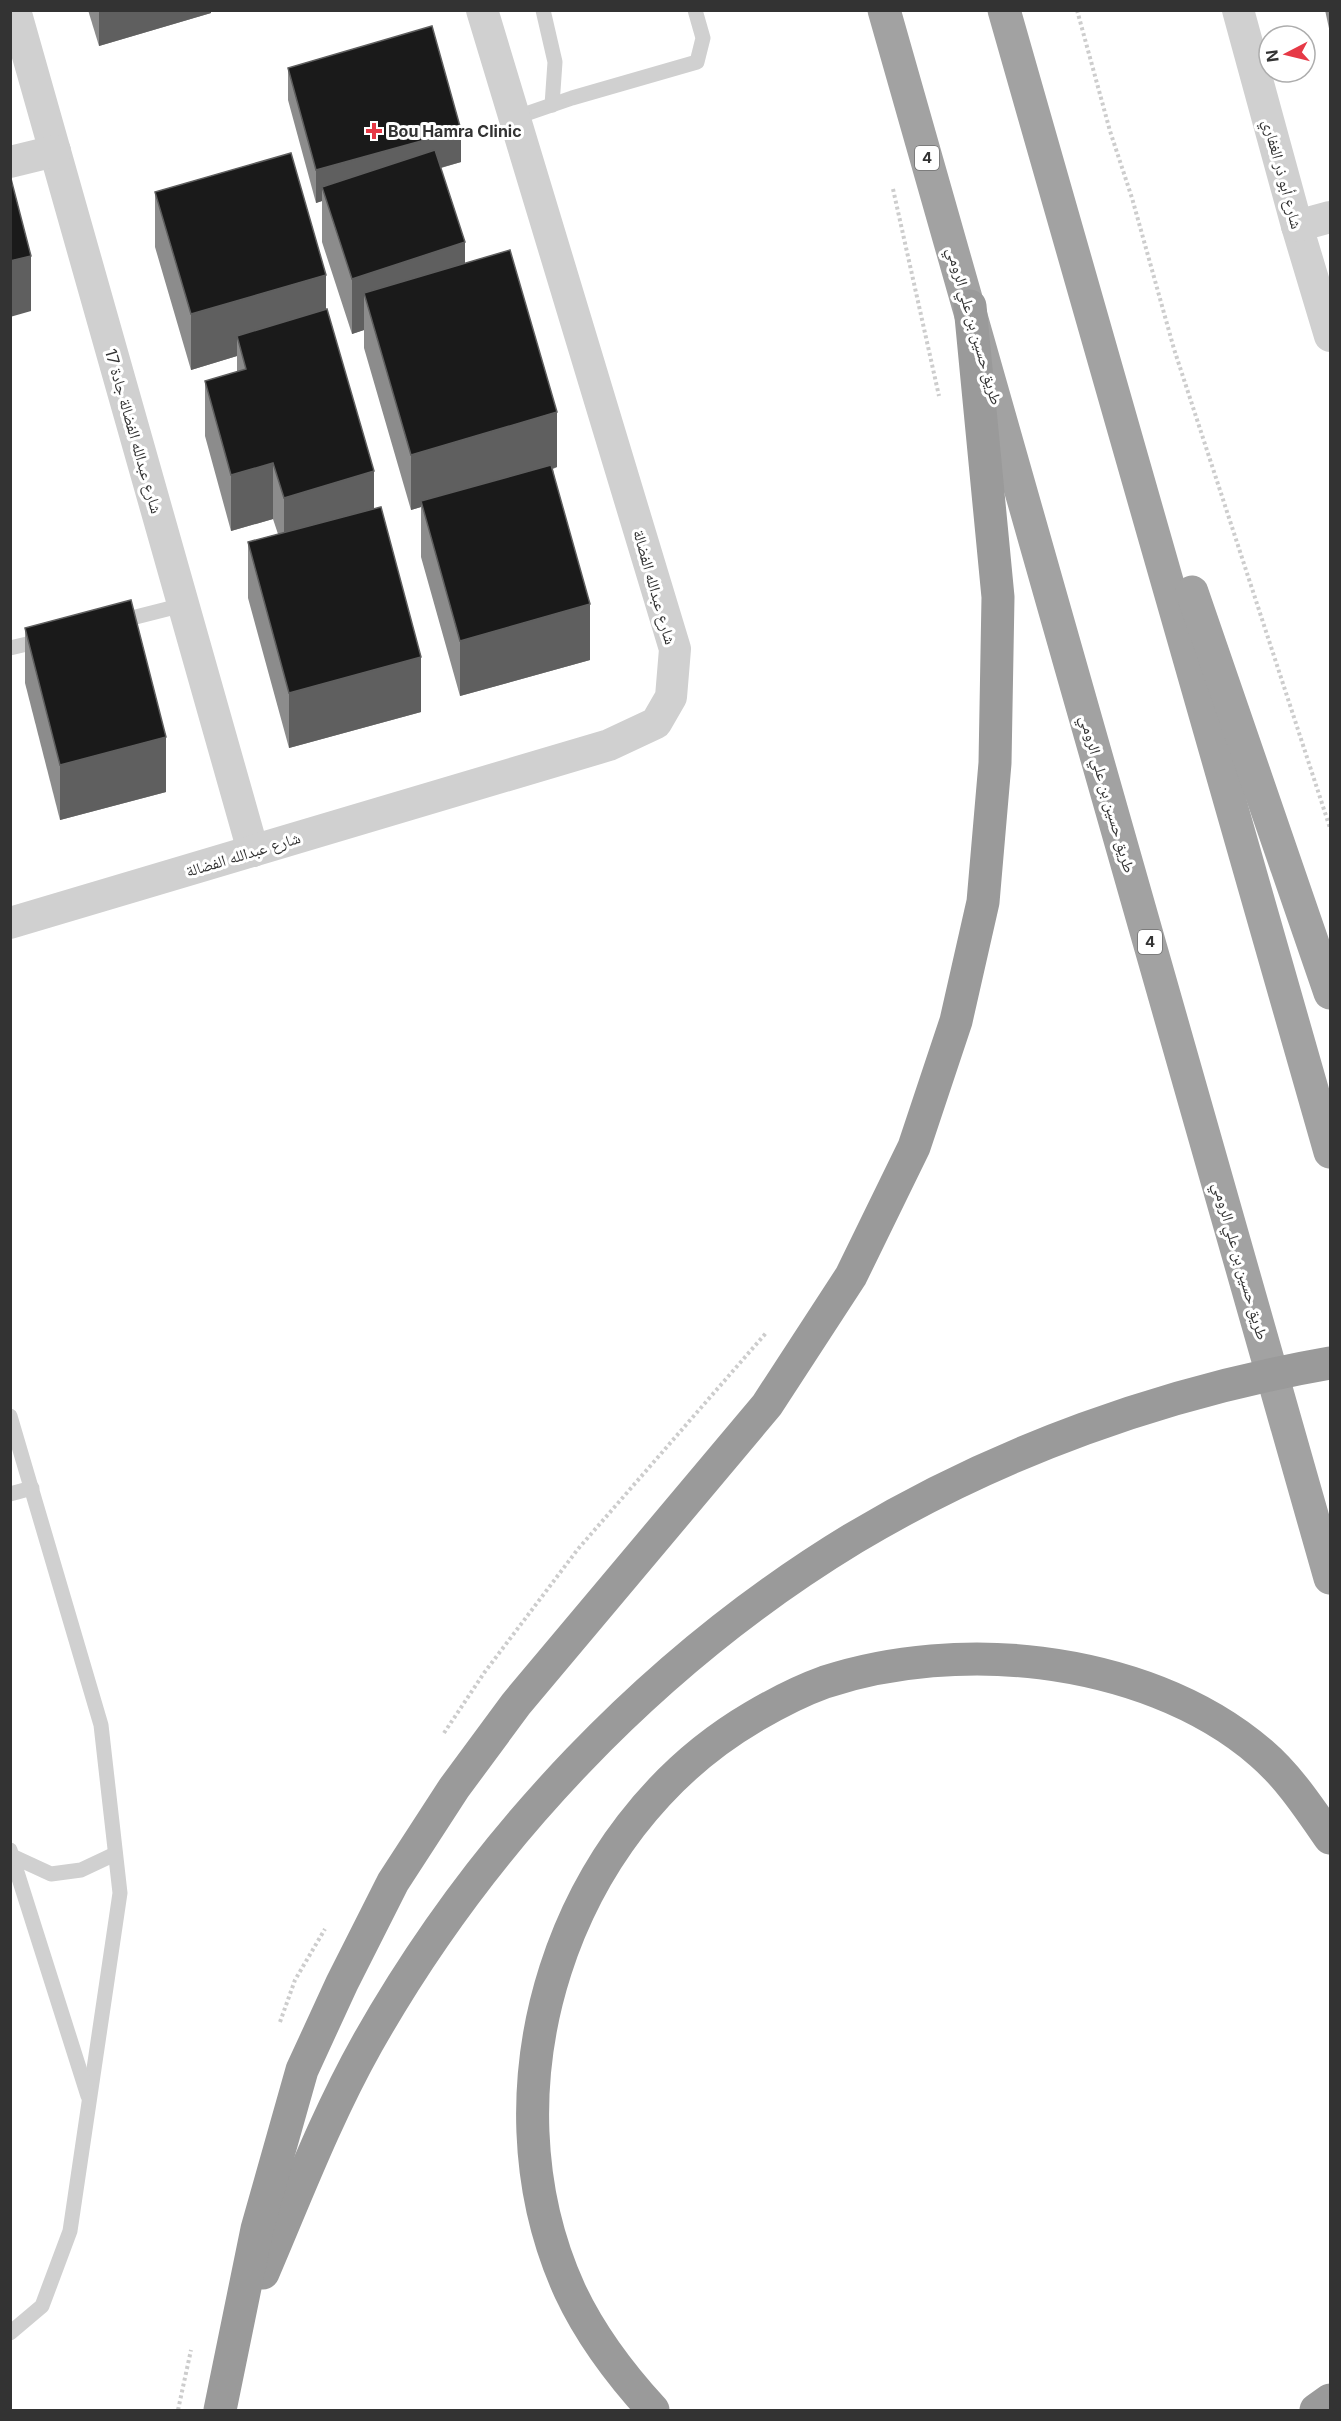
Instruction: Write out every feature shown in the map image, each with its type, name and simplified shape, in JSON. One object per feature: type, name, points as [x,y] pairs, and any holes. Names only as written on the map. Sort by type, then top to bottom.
[{"type":"highway","name":"طريق حسين بن علي الرومي","points":[[884,10],[1330,1578]]},
{"type":"highway","points":[[1004,10],[1330,1152]]},
{"type":"highway","points":[[1068,233],[1330,993]]},
{"type":"highway","points":[[219,2410],[257,2229],[302,2070],[342,1983],[393,1882],[454,1788],[516,1704],[767,1406],[851,1276],[914,1147],[956,1021],[983,902],[995,763],[998,597],[970,306]]},
{"type":"highway","points":[[230,2362],[260,2280],[333,2110],[367,2045],[407,1979],[502,1846],[549,1793],[664,1677],[714,1636],[790,1581],[854,1539],[922,1500],[983,1471],[1056,1440],[1134,1412],[1199,1392],[1283,1371],[1330,1363]]},
{"type":"highway","points":[[653,2410],[622,2375],[592,2334],[569,2290],[550,2237],[538,2190],[533,2129],[533,2072],[544,2009],[560,1954],[603,1864],[630,1825],[658,1793],[697,1755],[735,1728],[777,1703],[824,1682],[863,1672],[905,1664],[963,1659],[1023,1661],[1067,1666],[1160,1693],[1225,1725],[1263,1755],[1294,1787],[1330,1838]]},
{"type":"highway","points":[[1317,2410],[1330,2400]]},
{"type":"street","name":"شارع عبدالله الفضالة جادة 17","points":[[15,10],[253,851]]},
{"type":"street","name":"شارع عبدالله الفضالة","points":[[10,923],[609,745],[656,723],[670,697],[675,649],[482,10]]},
{"type":"street","name":"شارع أبو ذر الغفاري","points":[[1238,10],[1297,226],[1330,336]]},
{"type":"street","points":[[10,162],[55,151]]},
{"type":"street","points":[[1297,226],[1330,217]]},
{"type":"lane","points":[[543,10],[555,62],[552,105]]},
{"type":"lane","points":[[514,118],[697,62],[703,38],[695,10]]},
{"type":"lane","points":[[105,625],[183,605]]},
{"type":"lane","points":[[10,648],[60,636]]},
{"type":"lane","points":[[10,1416],[101,1725],[120,1893],[70,2231],[42,2306],[10,2333]]},
{"type":"lane","points":[[10,1494],[32,1488]]},
{"type":"lane","points":[[11,1853],[51,1874],[81,1870],[115,1854]]},
{"type":"lane","points":[[11,1853],[89,2098]]},
{"type":"path","points":[[1077,10],[1174,349],[1330,828]]},
{"type":"path","points":[[892,185],[940,404]]},
{"type":"path","points":[[441,1739],[484,1673],[578,1549],[766,1332]]},
{"type":"path","points":[[279,2024],[295,1980],[325,1928]]},
{"type":"path","points":[[178,2410],[193,2342]]},
{"type":"building","name":"Bou Hamra Clinic","points":[[432,26],[461,130],[316,170],[288,68]]},
{"type":"building","points":[[435,150],[465,242],[352,279],[322,187]]},
{"type":"building","points":[[291,153],[326,275],[191,314],[155,192]]},
{"type":"building","points":[[10,175],[31,256],[10,261]]},
{"type":"building","points":[[510,250],[557,412],[411,455],[364,293]]},
{"type":"building","points":[[327,309],[374,471],[284,498],[273,463],[231,475],[205,381],[246,369],[237,336]]},
{"type":"building","points":[[551,465],[590,604],[460,641],[421,501]]},
{"type":"building","points":[[381,507],[421,657],[289,693],[248,542]]},
{"type":"building","points":[[131,600],[166,737],[60,765],[25,628]]},
{"type":"place","name":"Bou Hamra Clinic","points":[[374,131]]}]
